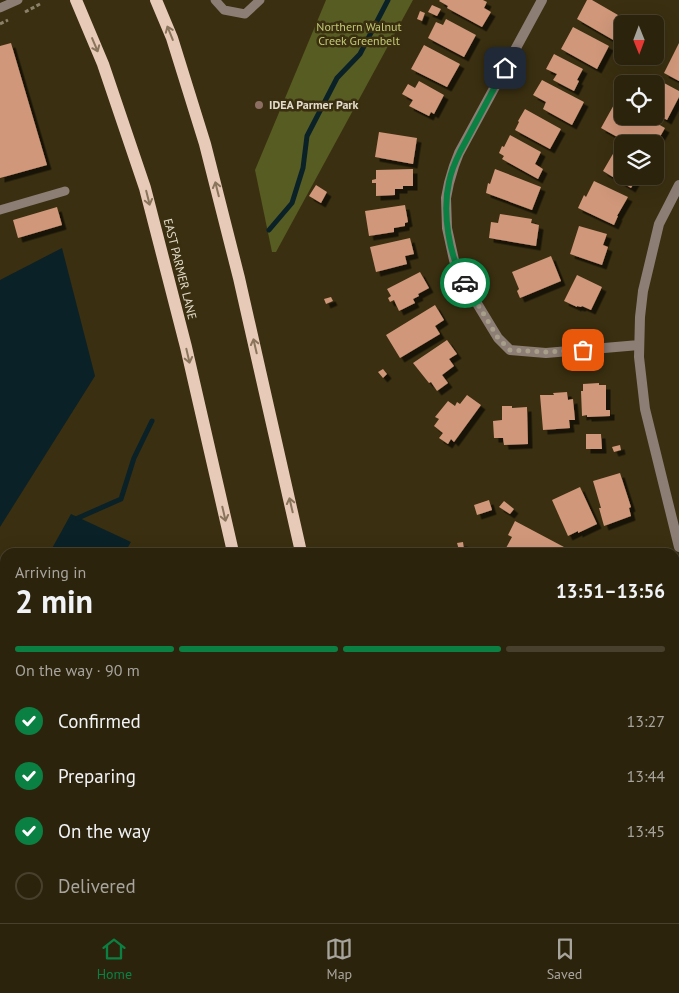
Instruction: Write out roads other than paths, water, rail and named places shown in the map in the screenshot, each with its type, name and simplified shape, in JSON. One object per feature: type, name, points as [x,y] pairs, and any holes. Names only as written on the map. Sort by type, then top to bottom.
[{"type":"main road","name":"EAST PARMER LANE","points":[[76,0],[103,64],[145,188],[186,347],[232,548]]},
{"type":"main road","points":[[156,0],[172,38],[206,144],[241,287],[300,548]]},
{"type":"street","points":[[542,0],[454,166],[446,198],[446,214],[454,260],[461,277],[494,332],[510,350],[546,352],[639,345]]},
{"type":"street","points":[[679,185],[659,224],[644,291],[639,345],[646,409],[679,547]]},
{"type":"lane","points":[[0,8],[18,0]]},
{"type":"lane","points":[[215,0],[224,10],[245,14],[260,0]]},
{"type":"lane","points":[[0,210],[65,191]]},
{"type":"water","points":[[62,248],[95,376],[0,527],[0,280]]},
{"type":"water","points":[[71,514],[131,542],[127,548],[52,548]]},
{"type":"waterway","points":[[269,230],[292,203],[303,168],[307,136],[337,78],[360,54],[388,0]]},
{"type":"waterway","points":[[78,518],[121,499],[134,458],[152,421]]},
{"type":"place","name":"IDEA Parmer Park","points":[[259,105]]},
{"type":"park label","name":"Northern Walnut Creek Greenbelt","points":[[359,34]]}]
